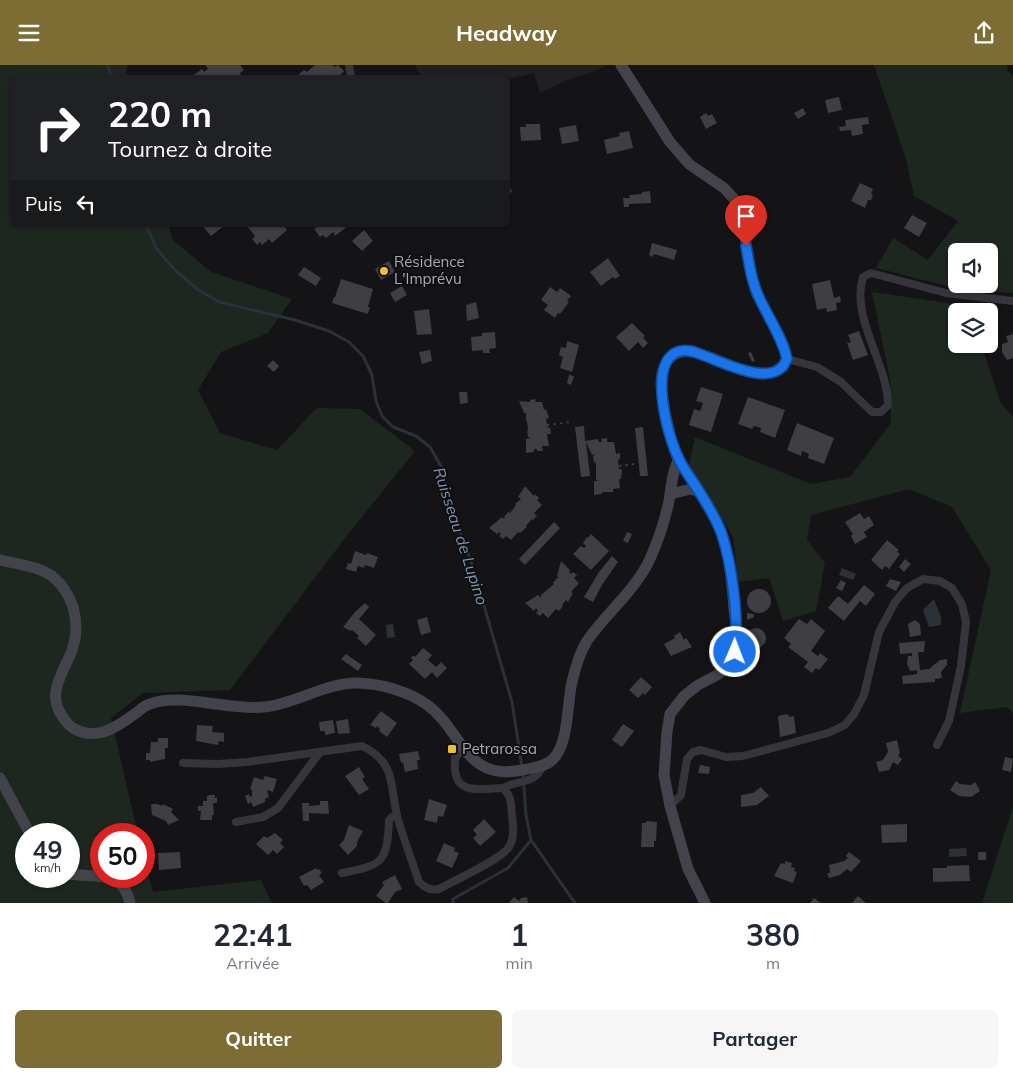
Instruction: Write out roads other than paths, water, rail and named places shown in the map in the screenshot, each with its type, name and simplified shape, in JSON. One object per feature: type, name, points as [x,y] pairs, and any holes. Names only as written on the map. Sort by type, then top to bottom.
[{"type":"main road","points":[[621,65],[670,142],[689,164],[724,188],[736,201],[742,218],[752,279],[757,294],[784,346],[787,359],[782,368],[773,373],[762,374],[737,368],[689,351],[679,351],[670,357],[662,373],[661,386],[668,428],[678,459],[700,492],[720,529],[726,548],[737,638],[731,665],[684,696],[670,714],[667,732],[664,775],[670,806],[688,869],[705,903]]},
{"type":"main road","points":[[0,560],[34,568],[52,577],[69,595],[77,621],[75,639],[57,684],[55,700],[60,713],[70,726],[84,734],[102,734],[118,726],[150,704],[176,699],[244,709],[266,707],[342,684],[358,683],[377,685],[407,693],[427,704],[449,727],[463,748],[476,762],[491,771],[507,773],[540,766],[552,761],[560,749],[567,720],[571,684],[586,642],[637,582],[650,558],[670,494],[675,465],[678,459]]},
{"type":"main road","points":[[670,494],[691,489],[700,492]]},
{"type":"main road","points":[[0,778],[24,823]]},
{"type":"main road","points":[[80,875],[109,877],[121,884],[130,903]]},
{"type":"street","points":[[787,359],[817,367],[841,382],[872,412],[881,412],[888,405],[888,391],[863,313],[861,285],[863,277],[871,273],[946,293],[1013,301]]},
{"type":"street","points":[[670,806],[681,795],[687,759],[693,752],[702,750],[726,757],[743,756],[828,733],[845,725],[854,714],[864,695],[879,632],[895,602],[907,588],[922,579],[940,581],[952,589],[962,604],[966,622],[961,666],[949,721],[937,745]]},
{"type":"street","points":[[183,763],[218,764],[247,762],[362,746],[375,752],[387,767],[392,784],[397,817],[419,882],[425,888],[432,890],[439,889],[499,856],[509,848],[514,835],[511,797],[503,788]]},
{"type":"street","points":[[463,748],[454,759],[456,775],[458,781],[463,786],[471,789],[503,788],[530,780],[540,773],[540,766]]},
{"type":"street","points":[[236,823],[263,817],[278,808],[320,752]]},
{"type":"street","points":[[342,873],[368,868],[380,861],[388,844],[389,820],[392,817],[397,817]]},
{"type":"waterway","name":"Ruisseau de Lupino","points":[[108,65],[110,75]]},
{"type":"waterway","name":"Ruisseau de Lupino","points":[[147,227],[156,248],[174,269],[197,289],[219,302],[295,320],[329,331],[349,342],[363,356],[372,375],[376,401],[382,416],[393,427],[416,436],[430,447],[442,468],[458,527],[471,561],[512,702],[522,767]]},
{"type":"waterway","name":"Ruisseau de Lupino","points":[[523,773],[526,815],[531,840],[575,903]]},
{"type":"waterway","points":[[453,903],[453,899],[508,868],[531,840]]},
{"type":"place","name":"Résidence L'Imprévu","points":[[384,271]]},
{"type":"place","name":"Petrarossa","points":[[452,749]]}]
